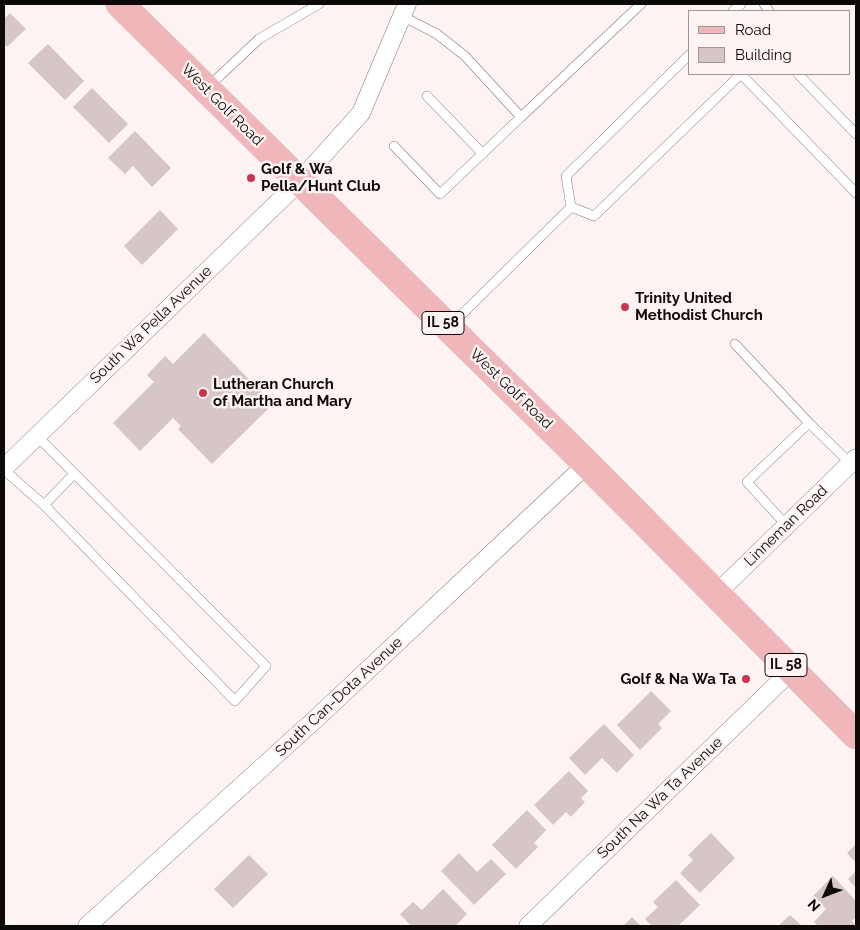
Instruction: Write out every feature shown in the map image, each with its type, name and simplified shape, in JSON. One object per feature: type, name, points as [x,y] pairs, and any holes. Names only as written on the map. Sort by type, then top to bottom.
[{"type":"main road","name":"West Golf Road","points":[[127,6],[206,89],[587,464],[856,736]]},
{"type":"street","name":"South Wa Pella Avenue","points":[[4,469],[299,182],[361,113],[404,10]]},
{"type":"street","name":"Linneman Road","points":[[716,594],[853,461]]},
{"type":"street","name":"South Can-Dota Avenue","points":[[86,926],[321,714],[587,464]]},
{"type":"street","name":"South Na Wa Ta Avenue","points":[[528,926],[792,670]]},
{"type":"lane","points":[[206,89],[260,39],[319,4]]},
{"type":"lane","points":[[394,146],[440,194],[641,4]]},
{"type":"lane","points":[[404,10],[465,56],[522,117]]},
{"type":"lane","points":[[572,207],[566,176],[688,56]]},
{"type":"lane","points":[[572,207],[594,216],[740,75]]},
{"type":"lane","points":[[742,75],[856,193]]},
{"type":"lane","points":[[799,75],[856,134]]},
{"type":"lane","points":[[427,96],[483,154]]},
{"type":"lane","points":[[448,328],[572,207]]},
{"type":"lane","points":[[735,344],[809,424],[853,461]]},
{"type":"lane","points":[[787,526],[747,482],[809,424]]},
{"type":"lane","points":[[4,469],[44,505],[235,701],[266,666],[37,436]]},
{"type":"lane","points":[[44,505],[74,474]]},
{"type":"building","points":[[10,13],[26,29],[7,47],[4,44],[4,19]]},
{"type":"building","points":[[48,44],[84,81],[65,100],[28,63]]},
{"type":"building","points":[[92,88],[128,124],[109,143],[73,107]]},
{"type":"building","points":[[135,131],[171,168],[152,187],[133,166],[125,174],[108,158]]},
{"type":"building","points":[[160,210],[178,229],[142,265],[124,246]]},
{"type":"building","name":"Lutheran Church of Martha and Mary","points":[[204,333],[273,404],[212,464],[178,429],[181,426],[173,418],[140,451],[113,423],[154,382],[147,375],[165,356],[173,364]]},
{"type":"building","points":[[651,691],[671,711],[658,724],[662,728],[640,750],[617,725]]},
{"type":"building","points":[[604,724],[634,755],[617,773],[602,758],[585,775],[569,758]]},
{"type":"building","points":[[569,771],[588,791],[581,798],[585,802],[571,817],[566,812],[553,825],[534,805]]},
{"type":"building","points":[[527,810],[546,830],[534,843],[538,847],[516,869],[492,845]]},
{"type":"building","points":[[711,833],[735,858],[700,893],[680,873],[693,860],[688,855]]},
{"type":"building","points":[[856,844],[856,863],[847,853]]},
{"type":"building","points":[[459,853],[477,872],[491,859],[506,874],[474,905],[441,871]]},
{"type":"building","points":[[249,855],[268,874],[233,908],[214,889]]},
{"type":"building","points":[[856,871],[856,888],[848,879]]},
{"type":"building","points":[[833,876],[856,901],[856,917],[852,921],[856,926],[818,926],[814,922],[826,909],[813,896]]},
{"type":"building","points":[[676,880],[700,905],[678,926],[652,926],[645,919],[658,907],[653,902]]},
{"type":"building","points":[[443,889],[467,914],[455,926],[411,926],[400,914],[413,902],[422,910]]},
{"type":"building","points":[[790,915],[802,926],[778,926]]},
{"type":"building","points":[[632,917],[641,926],[623,926]]},
{"type":"place","name":"Golf & Wa Pella/Hunt Club","points":[[251,178]]},
{"type":"place","name":"Trinity United Methodist Church","points":[[625,307]]},
{"type":"place","name":"Lutheran Church of Martha and Mary","points":[[203,393]]},
{"type":"place","name":"Golf & Na Wa Ta","points":[[746,679]]}]
